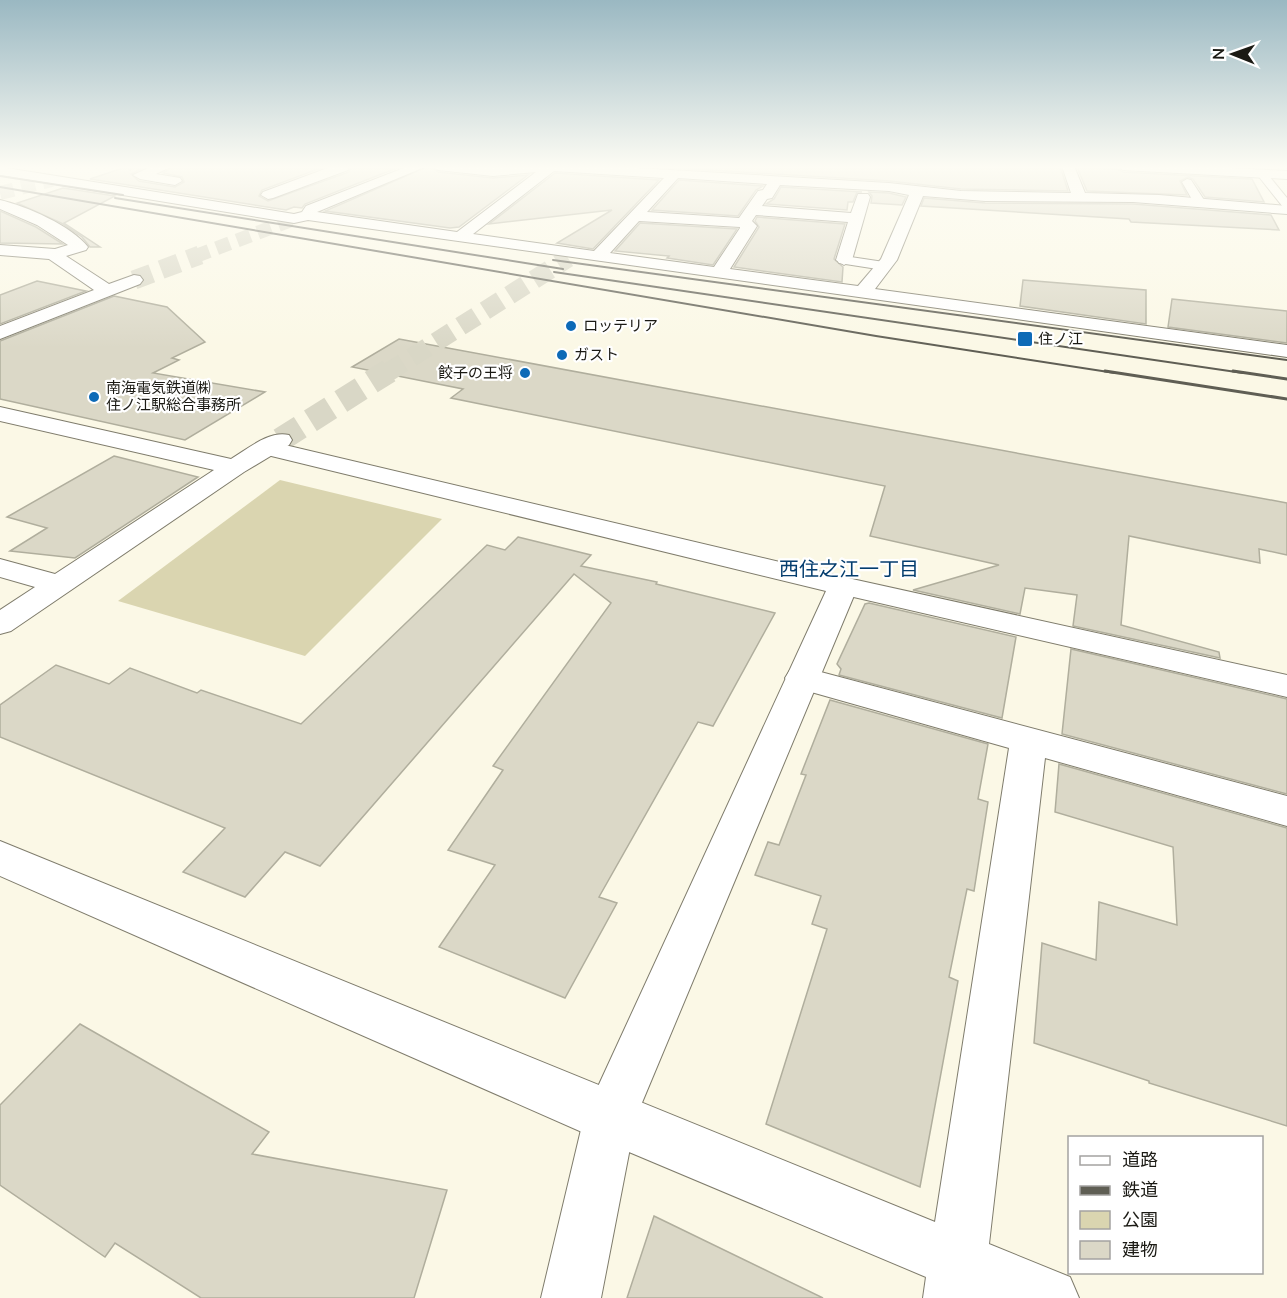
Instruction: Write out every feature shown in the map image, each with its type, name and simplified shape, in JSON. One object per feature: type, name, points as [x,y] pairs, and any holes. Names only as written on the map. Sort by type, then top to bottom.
[{"type":"street","points":[[0,250],[53,254],[80,247],[51,227]]},
{"type":"street","points":[[397,227],[572,255],[598,256],[719,273],[873,280],[1287,333]]},
{"type":"street","points":[[460,237],[474,227]]},
{"type":"street","points":[[598,256],[626,227]]},
{"type":"street","points":[[719,273],[749,227]]},
{"type":"street","points":[[844,260],[854,227]]},
{"type":"street","points":[[873,280],[889,260],[903,227]]},
{"type":"street","points":[[0,261],[30,251]]},
{"type":"street","points":[[53,254],[108,291]]},
{"type":"street","points":[[0,333],[134,280]]},
{"type":"street","points":[[873,280],[1287,351]]},
{"type":"street","points":[[0,414],[235,467]]},
{"type":"street","points":[[0,624],[235,467],[274,444],[843,586],[1287,686]]},
{"type":"street","points":[[0,568],[60,584]]},
{"type":"street","points":[[571,1298],[610,1117],[843,586]]},
{"type":"street","points":[[802,678],[1287,811]]},
{"type":"street","points":[[955,1279],[1029,741]]},
{"type":"street","points":[[0,858],[610,1117],[955,1279],[1049,1298]]},
{"type":"lane","points":[[844,260],[873,280]]},
{"type":"green space","points":[[280,480],[442,519],[305,656],[118,601]]},
{"type":"building","points":[[0,227],[35,227],[63,244],[0,243]]},
{"type":"building","points":[[66,227],[100,247],[90,247],[82,237]]},
{"type":"building","points":[[584,227],[614,227],[593,249],[557,243]]},
{"type":"building","points":[[637,227],[737,229],[713,265],[667,258],[669,256],[615,251]]},
{"type":"building","points":[[759,227],[844,227],[834,259],[843,267],[842,282],[734,267]]},
{"type":"building","points":[[1216,227],[1277,227],[1279,230]]},
{"type":"building","points":[[1023,280],[1146,290],[1146,324],[1020,306]]},
{"type":"building","points":[[37,281],[86,291],[0,324],[0,295]]},
{"type":"building","points":[[114,296],[167,307],[205,342],[172,358],[179,360],[153,373],[265,392],[185,440],[0,399],[0,341]]},
{"type":"building","points":[[1172,299],[1287,311],[1287,343],[1168,327]]},
{"type":"building","points":[[399,339],[1287,503],[1287,555],[1259,549],[1260,563],[1129,536],[1121,625],[1219,652],[1220,658],[1073,626],[1077,595],[1025,588],[1020,614],[913,590],[999,565],[870,536],[885,486],[451,398],[463,389],[352,367]]},
{"type":"building","points":[[114,456],[198,477],[75,558],[10,551],[47,528],[7,517]]},
{"type":"building","points":[[518,537],[591,555],[581,566],[657,582],[656,584],[775,613],[713,726],[698,722],[599,897],[617,903],[565,998],[439,947],[495,865],[448,850],[503,770],[493,766],[611,603],[574,574],[320,866],[285,852],[245,897],[183,872],[225,828],[0,737],[0,705],[56,665],[109,684],[130,668],[197,693],[201,690],[301,724],[487,545],[505,550]]},
{"type":"building","points":[[869,603],[1016,637],[1002,718],[839,675],[841,669],[837,664],[865,604]]},
{"type":"building","points":[[1071,649],[1287,699],[1287,794],[1062,734]]},
{"type":"building","points":[[830,700],[988,744],[978,799],[988,802],[974,891],[967,889],[949,977],[958,981],[920,1187],[766,1124],[827,929],[812,924],[821,896],[755,875],[768,842],[779,845],[806,775],[801,774]]},
{"type":"building","points":[[1059,764],[1287,828],[1287,1126],[1149,1083],[1149,1081],[1034,1043],[1042,943],[1096,960],[1099,902],[1177,925],[1173,847],[1055,812]]},
{"type":"building","points":[[80,1024],[269,1132],[252,1154],[447,1190],[414,1298],[201,1298],[115,1243],[105,1257],[0,1185],[0,1105]]},
{"type":"building","points":[[654,1216],[823,1298],[627,1298]]},
{"type":"tunnel","points":[[196,256],[274,227]]},
{"type":"tunnel","points":[[134,280],[200,255]]},
{"type":"tunnel","points":[[387,373],[568,258]]},
{"type":"tunnel","points":[[280,440],[389,371]]},
{"type":"railway","points":[[233,227],[876,336],[1115,373]]},
{"type":"railway","points":[[295,227],[563,269]]},
{"type":"railway","points":[[553,260],[1287,360]]},
{"type":"railway","points":[[554,272],[1243,373]]},
{"type":"railway","points":[[1105,371],[1287,399]]},
{"type":"railway","points":[[1233,371],[1287,379]]},
{"type":"place","name":"ロッテリア","points":[[571,326]]},
{"type":"place","name":"住ノ江","points":[[1025,339]]},
{"type":"place","name":"ガスト","points":[[562,355]]},
{"type":"place","name":"餃子の王将","points":[[525,373]]},
{"type":"place","name":"南海電気鉄道㈱ 住ノ江駅総合事務所","points":[[94,397]]},
{"type":"district","name":"西住之江一丁目","points":[[849,569]]}]
